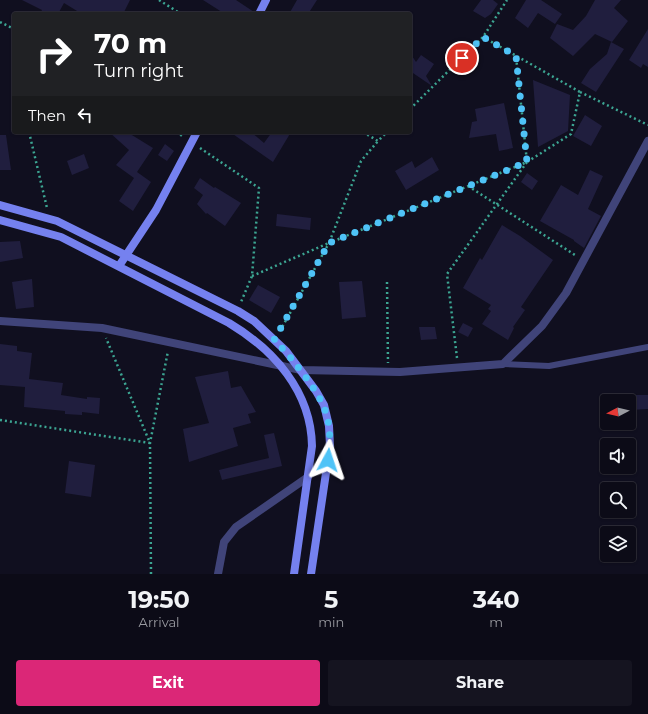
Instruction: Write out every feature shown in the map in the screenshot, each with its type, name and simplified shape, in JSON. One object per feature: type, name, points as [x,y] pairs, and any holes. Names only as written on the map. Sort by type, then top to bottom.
[{"type":"main road","points":[[260,12],[266,0]]},
{"type":"main road","points":[[118,266],[156,210],[195,134]]},
{"type":"main road","points":[[0,204],[49,218],[238,311],[254,321],[286,351],[301,370],[324,405],[329,426],[330,446],[311,574]]},
{"type":"main road","points":[[0,220],[61,237],[245,333],[274,358],[302,397],[308,412],[312,429],[312,446],[294,574]]},
{"type":"street","points":[[0,321],[102,328],[301,370],[388,372],[503,364],[542,326],[566,293],[648,141]]},
{"type":"street","points":[[218,574],[224,542],[236,527],[308,477]]},
{"type":"lane","points":[[503,364],[549,366],[648,347]]},
{"type":"path","points":[[159,0],[178,12]]},
{"type":"path","points":[[412,107],[483,37],[507,0]]},
{"type":"path","points":[[0,22],[12,28]]},
{"type":"path","points":[[483,37],[580,92],[648,125]]},
{"type":"path","points":[[459,367],[447,274],[527,162],[516,56]]},
{"type":"path","points":[[252,276],[527,162],[571,134],[580,92]]},
{"type":"path","points":[[29,134],[49,218]]},
{"type":"path","points":[[366,134],[378,141]]},
{"type":"path","points":[[274,340],[329,243],[360,161],[385,134]]},
{"type":"path","points":[[191,142],[259,188],[252,276],[238,311]]},
{"type":"path","points":[[468,186],[583,261]]},
{"type":"path","points":[[388,282],[388,372]]},
{"type":"path","points":[[102,328],[150,442]]},
{"type":"path","points":[[151,574],[150,442],[170,342]]},
{"type":"path","points":[[0,420],[150,442]]},
{"type":"building","points":[[22,0],[130,0],[124,12],[79,12],[64,3],[59,12],[41,12],[42,10]]},
{"type":"building","points":[[203,0],[236,0],[254,12],[222,12]]},
{"type":"building","points":[[297,0],[317,0],[309,12],[290,12]]},
{"type":"building","points":[[481,0],[493,0],[498,4],[491,14],[485,18],[473,11]]},
{"type":"building","points":[[526,0],[541,0],[562,14],[555,24],[538,13],[528,28],[515,18]]},
{"type":"building","points":[[595,0],[621,0],[614,8],[628,21],[612,42],[595,34],[573,56],[550,38],[557,24],[573,30],[586,16]]},
{"type":"building","points":[[648,29],[648,67],[643,64],[641,68],[629,60]]},
{"type":"building","points":[[611,42],[624,49],[596,92],[581,83],[590,69],[607,54]]},
{"type":"building","points":[[421,55],[434,64],[426,76],[432,86],[412,72],[412,56],[416,62]]},
{"type":"building","points":[[533,80],[570,95],[568,131],[538,147]]},
{"type":"building","points":[[504,103],[513,148],[499,151],[496,134],[469,138],[472,122],[477,121],[475,109]]},
{"type":"building","points":[[585,115],[602,126],[591,146],[573,136]]},
{"type":"building","points":[[111,134],[130,134],[153,148],[137,172],[151,182],[133,211],[119,201],[134,178],[116,165],[129,150]]},
{"type":"building","points":[[233,134],[253,134],[264,143],[271,134],[290,134],[273,162]]},
{"type":"building","points":[[0,135],[6,135],[11,170],[0,170]]},
{"type":"building","points":[[165,144],[174,151],[167,161],[158,155]]},
{"type":"building","points":[[84,154],[89,168],[72,175],[67,161]]},
{"type":"building","points":[[432,157],[439,170],[406,190],[395,171],[412,161],[415,168]]},
{"type":"building","points":[[590,170],[603,176],[588,209],[601,216],[584,248],[574,240],[540,221],[561,185],[578,195]]},
{"type":"building","points":[[527,173],[538,181],[532,190],[521,182]]},
{"type":"building","points":[[200,178],[214,188],[215,187],[241,203],[225,226],[207,213],[206,214],[197,204],[203,195],[194,188]]},
{"type":"building","points":[[277,214],[311,218],[310,230],[276,226]]},
{"type":"building","points":[[502,225],[553,260],[521,307],[525,310],[513,327],[514,328],[508,340],[482,324],[491,311],[488,309],[491,305],[463,288],[480,258],[482,260]]},
{"type":"building","points":[[20,241],[23,258],[0,262],[0,242]]},
{"type":"building","points":[[32,279],[34,307],[16,309],[12,282]]},
{"type":"building","points":[[362,281],[366,317],[342,319],[339,282]]},
{"type":"building","points":[[258,285],[280,297],[271,313],[249,300]]},
{"type":"building","points":[[463,323],[473,328],[468,337],[458,332]]},
{"type":"building","points":[[419,327],[435,327],[437,339],[421,340]]},
{"type":"building","points":[[0,344],[17,346],[17,351],[32,353],[29,379],[63,383],[61,395],[87,399],[87,397],[100,398],[99,414],[82,412],[82,415],[65,414],[65,411],[24,407],[25,387],[0,385]]},
{"type":"building","points":[[228,371],[231,388],[241,386],[256,412],[248,414],[251,423],[233,428],[238,446],[189,462],[183,429],[209,423],[195,377]]},
{"type":"building","points":[[636,395],[648,395],[648,409],[636,410]]},
{"type":"building","points":[[274,433],[282,466],[222,480],[219,470],[269,458],[264,435]]},
{"type":"building","points":[[69,461],[95,465],[91,497],[65,493]]},
{"type":"route","points":[[328,460],[330,446],[329,426],[324,405],[286,351],[274,340],[329,243],[527,162],[516,56],[483,37],[462,58]]}]
